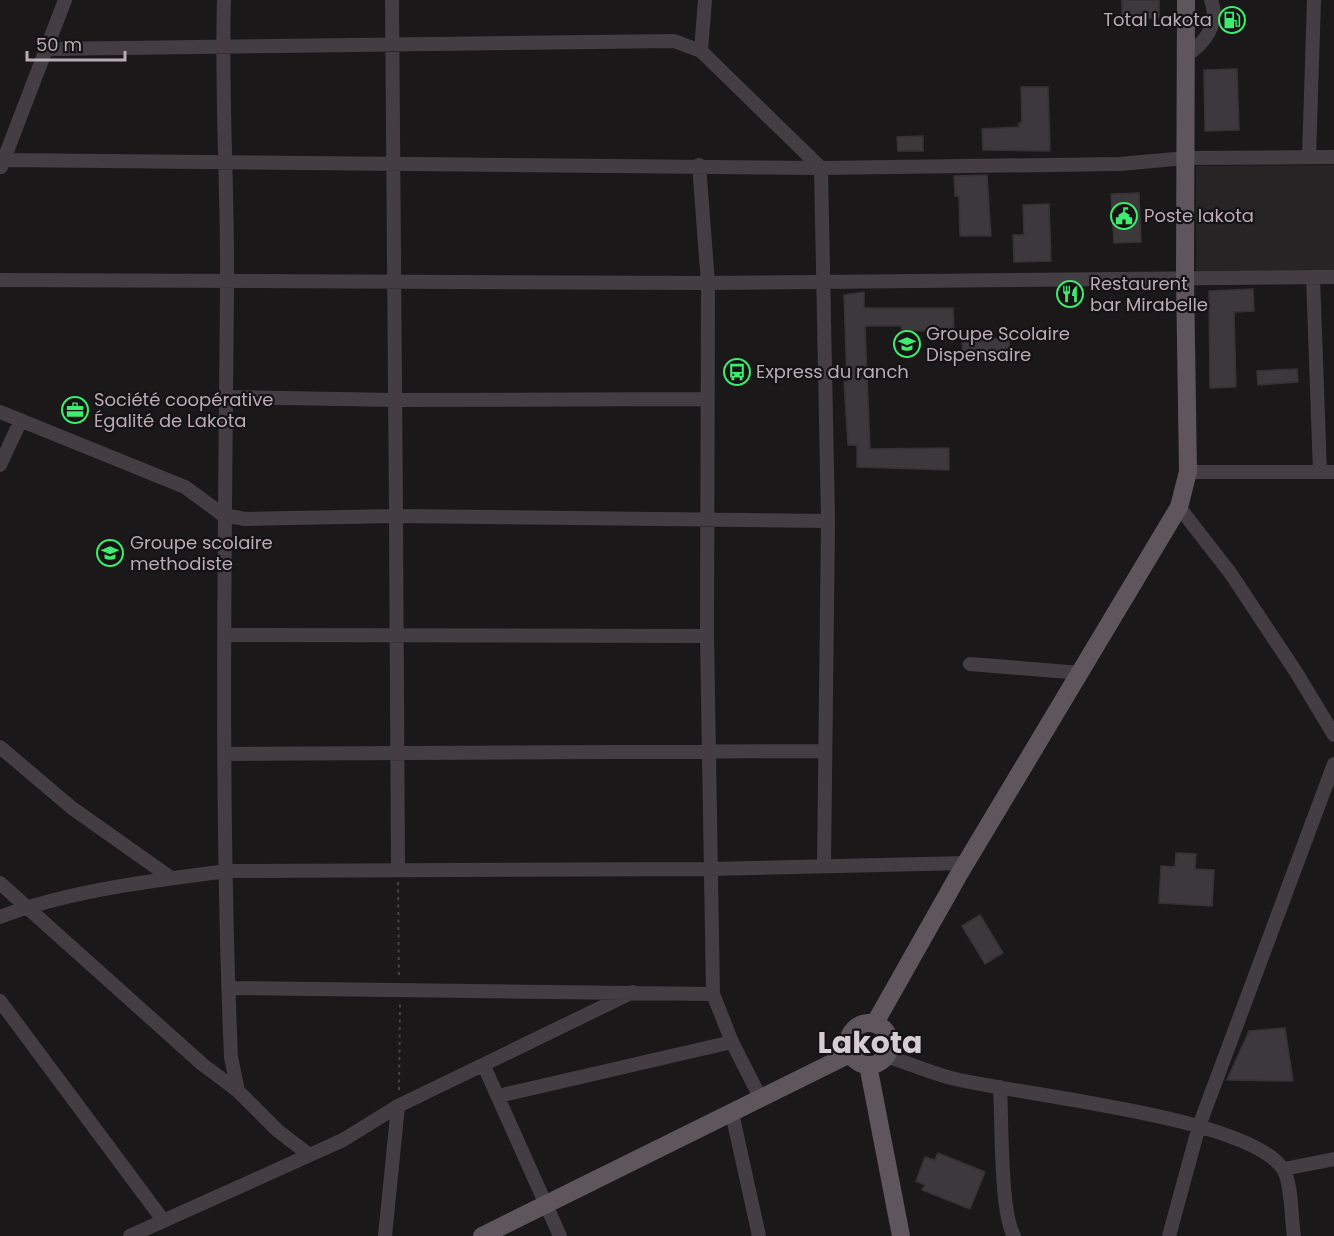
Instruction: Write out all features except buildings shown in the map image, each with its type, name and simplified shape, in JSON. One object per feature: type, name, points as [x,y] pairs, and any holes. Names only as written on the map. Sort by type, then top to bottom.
[{"type":"main road","points":[[875,1023],[967,863],[1179,507],[1188,472],[1185,278],[1186,0]]},
{"type":"main road","points":[[862,1023],[875,1023],[888,1035],[890,1046],[886,1056],[878,1063],[868,1065],[861,1063],[850,1054],[848,1041],[852,1030],[862,1023]]},
{"type":"main road","points":[[482,1236],[850,1054]]},
{"type":"main road","points":[[868,1065],[901,1236]]},
{"type":"street","points":[[65,0],[2,164],[699,165],[821,168],[1120,164],[1185,158],[1334,157]]},
{"type":"street","points":[[224,0],[227,282],[223,515],[225,754],[231,1057],[238,1091]]},
{"type":"street","points":[[392,0],[392,282],[398,636],[395,751],[398,870]]},
{"type":"street","points":[[701,51],[705,0]]},
{"type":"street","points":[[1187,56],[1196,50],[1210,33],[1214,15],[1210,0]]},
{"type":"street","points":[[1309,157],[1314,0]]},
{"type":"street","points":[[45,50],[674,41],[701,51],[821,168],[828,521],[824,866]]},
{"type":"street","points":[[699,165],[708,283],[707,636],[709,869],[713,993],[732,1042],[761,1099]]},
{"type":"street","points":[[1313,277],[1320,472]]},
{"type":"street","points":[[0,280],[708,283],[1334,277]]},
{"type":"street","points":[[226,398],[706,399]]},
{"type":"street","points":[[0,412],[184,487],[223,515],[245,519],[396,516],[828,521]]},
{"type":"street","points":[[0,465],[21,420]]},
{"type":"street","points":[[1188,472],[1334,472]]},
{"type":"street","points":[[1179,507],[1231,574],[1296,672],[1334,735]]},
{"type":"street","points":[[225,635],[707,636]]},
{"type":"street","points":[[970,664],[1081,673]]},
{"type":"street","points":[[0,747],[72,808],[171,878]]},
{"type":"street","points":[[225,754],[395,751],[709,753],[825,751]]},
{"type":"street","points":[[1169,1236],[1199,1126],[1334,764]]},
{"type":"street","points":[[0,917],[28,907],[171,878],[227,871],[709,869],[967,863]]},
{"type":"street","points":[[0,883],[193,1056],[238,1091],[276,1130],[308,1154]]},
{"type":"street","points":[[229,988],[713,993]]},
{"type":"street","points":[[130,1236],[343,1140],[399,1106],[633,992]]},
{"type":"street","points":[[0,1001],[163,1220]]},
{"type":"street","points":[[498,1096],[732,1042]]},
{"type":"street","points":[[886,1056],[951,1078],[1199,1126],[1224,1133],[1257,1149],[1284,1169],[1294,1236]]},
{"type":"street","points":[[484,1066],[544,1206],[560,1236]]},
{"type":"street","points":[[1000,1087],[1006,1197],[1009,1227],[1014,1236]]},
{"type":"street","points":[[385,1236],[399,1106]]},
{"type":"street","points":[[732,1113],[759,1236]]},
{"type":"street","points":[[1284,1169],[1334,1160]]},
{"type":"shaded area","points":[[1334,165],[1334,272],[1196,273],[1196,166]]},
{"type":"place","name":"Total Lakota","points":[[1232,20]]},
{"type":"place","name":"Poste lakota","points":[[1124,216]]},
{"type":"place","name":"Restaurent bar Mirabelle","points":[[1070,294]]},
{"type":"place","name":"Groupe Scolaire Dispensaire","points":[[907,344]]},
{"type":"place","name":"Express du ranch","points":[[737,372]]},
{"type":"place","name":"Société coopérative Égalité de Lakota","points":[[75,410]]},
{"type":"place","name":"Groupe scolaire methodiste","points":[[110,553]]},
{"type":"district","name":"Lakota","points":[[870,1043]]}]
